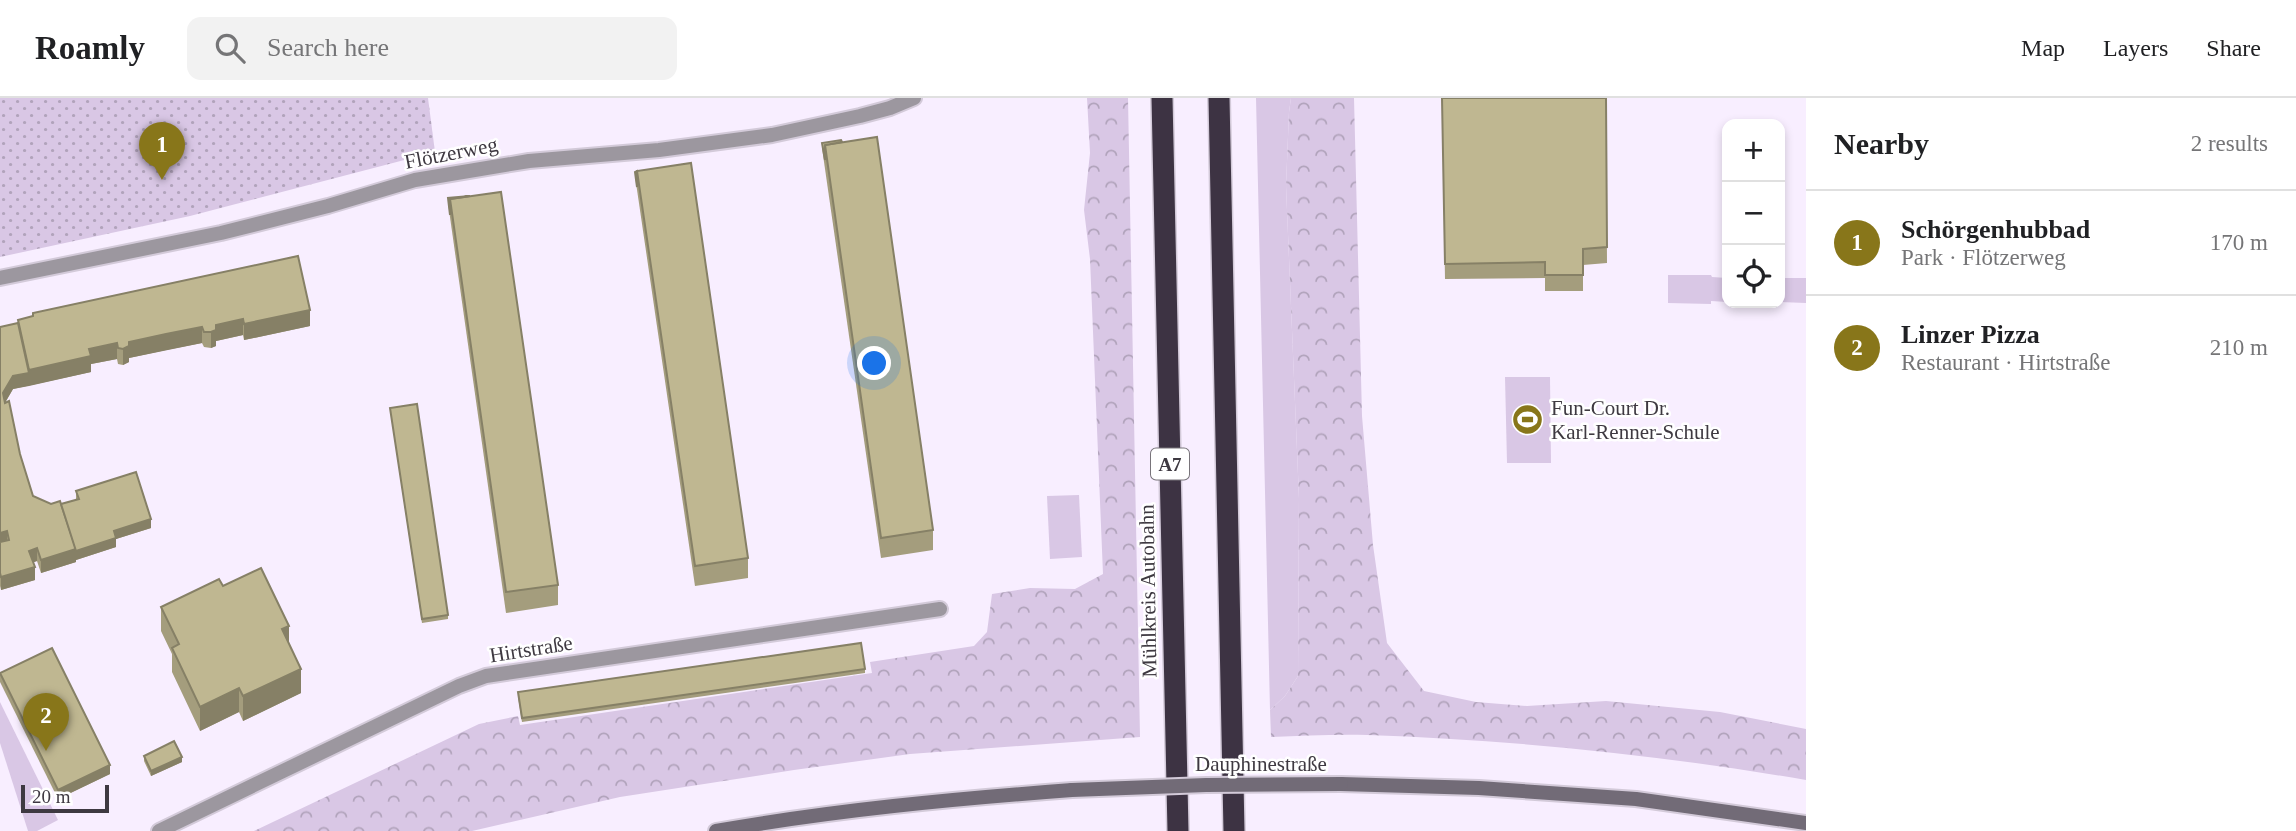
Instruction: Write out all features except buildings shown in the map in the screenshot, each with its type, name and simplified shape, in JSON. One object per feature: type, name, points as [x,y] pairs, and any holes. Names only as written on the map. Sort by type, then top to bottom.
[{"type":"highway","name":"Mühlkreis Autobahn","points":[[1162,98],[1178,831]]},
{"type":"highway","points":[[1219,98],[1234,831]]},
{"type":"main road","name":"Dauphinestraße","points":[[716,831],[922,802],[1072,790],[1341,784],[1479,788],[1636,799],[1806,823]]},
{"type":"street","name":"Flötzerweg","points":[[0,278],[221,233],[426,177],[528,161],[659,150],[772,135],[860,116],[914,98]]},
{"type":"street","name":"Hirtstraße","points":[[159,831],[446,692],[486,676],[940,609]]},
{"type":"green space","points":[[0,98],[428,98],[435,152],[190,216],[0,257]]},
{"type":"green space","points":[[1087,98],[1128,98],[1140,737],[910,754],[794,770],[620,797],[472,831],[254,831],[479,724],[518,716],[520,725],[872,673],[870,662],[974,646],[987,632],[992,594],[1030,588],[1075,589],[1103,574],[1090,259],[1084,210],[1090,153]]},
{"type":"green space","points":[[1256,98],[1291,98],[1286,186],[1299,498],[1298,676],[1285,696],[1270,710]]},
{"type":"green space","points":[[1291,98],[1354,98],[1362,416],[1373,545],[1387,643],[1424,691],[1476,702],[1527,706],[1606,701],[1720,712],[1806,729],[1806,780],[1697,763],[1532,745],[1367,735],[1271,737],[1270,710],[1285,696],[1298,676],[1299,498],[1286,186]]},
{"type":"green space","points":[[1668,275],[1711,275],[1722,278],[1722,302],[1668,303]]},
{"type":"green space","points":[[1785,278],[1806,278],[1806,303],[1785,302]]},
{"type":"green space","name":"Fun-Court Dr. Karl-Renner-Schule","points":[[1505,377],[1550,377],[1551,463],[1507,463]]},
{"type":"green space","points":[[1079,495],[1082,557],[1050,559],[1047,496]]},
{"type":"green space","points":[[0,702],[58,820],[37,831],[28,831],[0,743]]},
{"type":"place","name":"Schörgenhubbad","points":[[162,180]]},
{"type":"place","name":"Fun-Court Dr. Karl-Renner-Schule","points":[[1528,420]]},
{"type":"place","name":"Linzer Pizza","points":[[46,751]]}]
